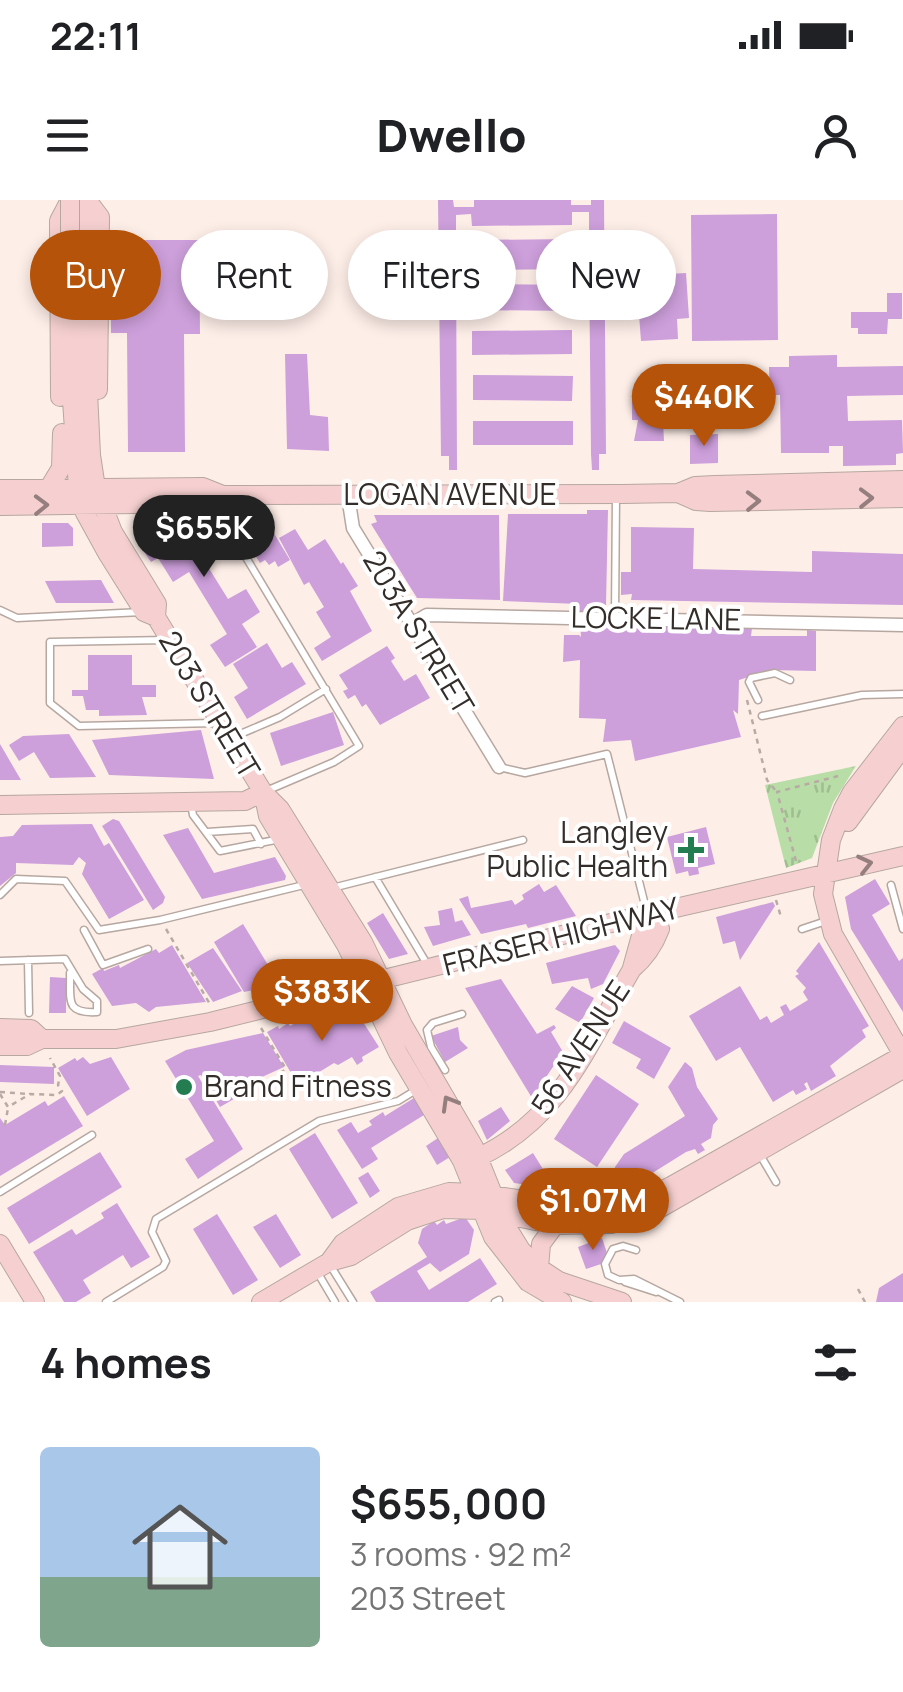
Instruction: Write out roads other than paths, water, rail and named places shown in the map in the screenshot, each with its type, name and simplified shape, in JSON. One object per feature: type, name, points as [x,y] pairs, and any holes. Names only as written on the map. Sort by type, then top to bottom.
[{"type":"main road","points":[[70,200],[76,230]]},
{"type":"main road","points":[[49,488],[61,468],[58,222],[70,200]]},
{"type":"main road","points":[[79,230],[86,200]]},
{"type":"main road","points":[[86,200],[100,217],[99,387],[90,425]]},
{"type":"main road","points":[[74,320],[71,386],[89,496]]},
{"type":"main road","points":[[83,320],[90,425],[89,496]]},
{"type":"main road","name":"LOGAN AVENUE","points":[[0,489],[49,488],[131,505],[203,503],[223,495],[616,494],[678,492],[715,485],[903,480]]},
{"type":"main road","name":"LOGAN AVENUE","points":[[0,506],[202,486],[223,495]]},
{"type":"main road","name":"LOGAN AVENUE","points":[[678,492],[696,501],[710,502],[903,498]]},
{"type":"main road","name":"203 STREET","points":[[89,496],[157,604],[150,614]]},
{"type":"main road","name":"203 STREET","points":[[89,496],[91,526],[170,640],[263,792],[280,810],[332,888],[419,1088],[471,1159]]},
{"type":"main road","points":[[113,532],[131,505]]},
{"type":"main road","points":[[261,1302],[322,1265],[352,1256],[418,1215],[488,1203],[611,1210],[661,1192],[903,1055],[839,946],[828,921],[824,894],[830,840],[843,809],[903,726]]},
{"type":"main road","points":[[827,874],[851,816],[903,747]]},
{"type":"main road","points":[[0,805],[249,801],[263,792]]},
{"type":"main road","name":"203 STREET","points":[[263,792],[268,816],[373,982],[471,1159],[488,1203],[493,1236],[528,1282],[562,1302]]},
{"type":"main road","name":"FRASER HIGHWAY","points":[[0,1046],[27,1046],[42,1038],[148,1035],[903,856]]},
{"type":"main road","name":"56 AVENUE","points":[[471,1159],[520,1133],[546,1111],[570,1078],[660,928],[647,914]]},
{"type":"main road","name":"FRASER HIGHWAY","points":[[0,1028],[32,1029],[42,1038]]},
{"type":"main road","points":[[322,1265],[343,1243],[398,1207],[449,1192],[555,1224],[612,1224],[650,1214],[753,1141],[903,1068]]},
{"type":"main road","points":[[449,1192],[471,1159]]},
{"type":"main road","name":"203 STREET","points":[[488,1203],[521,1250],[539,1268],[560,1281],[622,1302]]},
{"type":"main road","points":[[539,1268],[540,1244],[555,1224]]},
{"type":"main road","points":[[1,1247],[35,1302]]},
{"type":"street","name":"203A STREET","points":[[348,496],[353,528],[499,767]]},
{"type":"street","name":"LOCKE LANE","points":[[412,624],[427,614],[903,625]]},
{"type":"lane","points":[[615,618],[616,494]]},
{"type":"lane","points":[[223,495],[223,519],[359,746],[334,762],[263,792]]},
{"type":"lane","points":[[0,610],[17,618],[150,614]]},
{"type":"lane","points":[[170,640],[50,642],[50,703],[79,726],[225,731],[280,717],[326,689]]},
{"type":"lane","points":[[758,700],[751,678],[775,672],[790,680]]},
{"type":"lane","points":[[762,716],[862,695],[903,694]]},
{"type":"lane","points":[[499,767],[525,773],[607,754],[647,914]]},
{"type":"lane","points":[[191,802],[193,815],[220,851],[282,839]]},
{"type":"lane","points":[[206,832],[253,829],[261,844]]},
{"type":"lane","points":[[332,888],[524,840]]},
{"type":"lane","points":[[374,877],[430,969]]},
{"type":"lane","points":[[0,896],[16,880],[64,881],[99,930],[160,920],[310,884]]},
{"type":"lane","points":[[891,885],[903,930]]},
{"type":"lane","points":[[802,929],[828,921]]},
{"type":"lane","points":[[84,930],[103,966],[148,949]]},
{"type":"lane","points":[[0,961],[64,959],[70,972],[97,1001],[97,1012],[74,1010],[70,972]]},
{"type":"lane","points":[[28,960],[29,1013]]},
{"type":"lane","points":[[446,1070],[431,1047],[426,1030],[433,1023],[462,1014]]},
{"type":"lane","points":[[106,1302],[163,1268],[164,1252],[152,1232],[156,1219],[320,1121],[398,1101],[419,1088]]},
{"type":"lane","points":[[0,1192],[92,1134]]},
{"type":"lane","points":[[753,1141],[776,1182]]},
{"type":"lane","points":[[636,1250],[623,1246],[613,1249],[605,1270],[608,1275],[619,1280],[634,1279],[680,1302]]},
{"type":"lane","points":[[322,1265],[336,1302]]},
{"type":"lane","points":[[322,1265],[354,1302]]},
{"type":"place","name":"Langley Public Health","points":[[691,850]]},
{"type":"place","name":"Brand Fitness","points":[[184,1087]]}]
